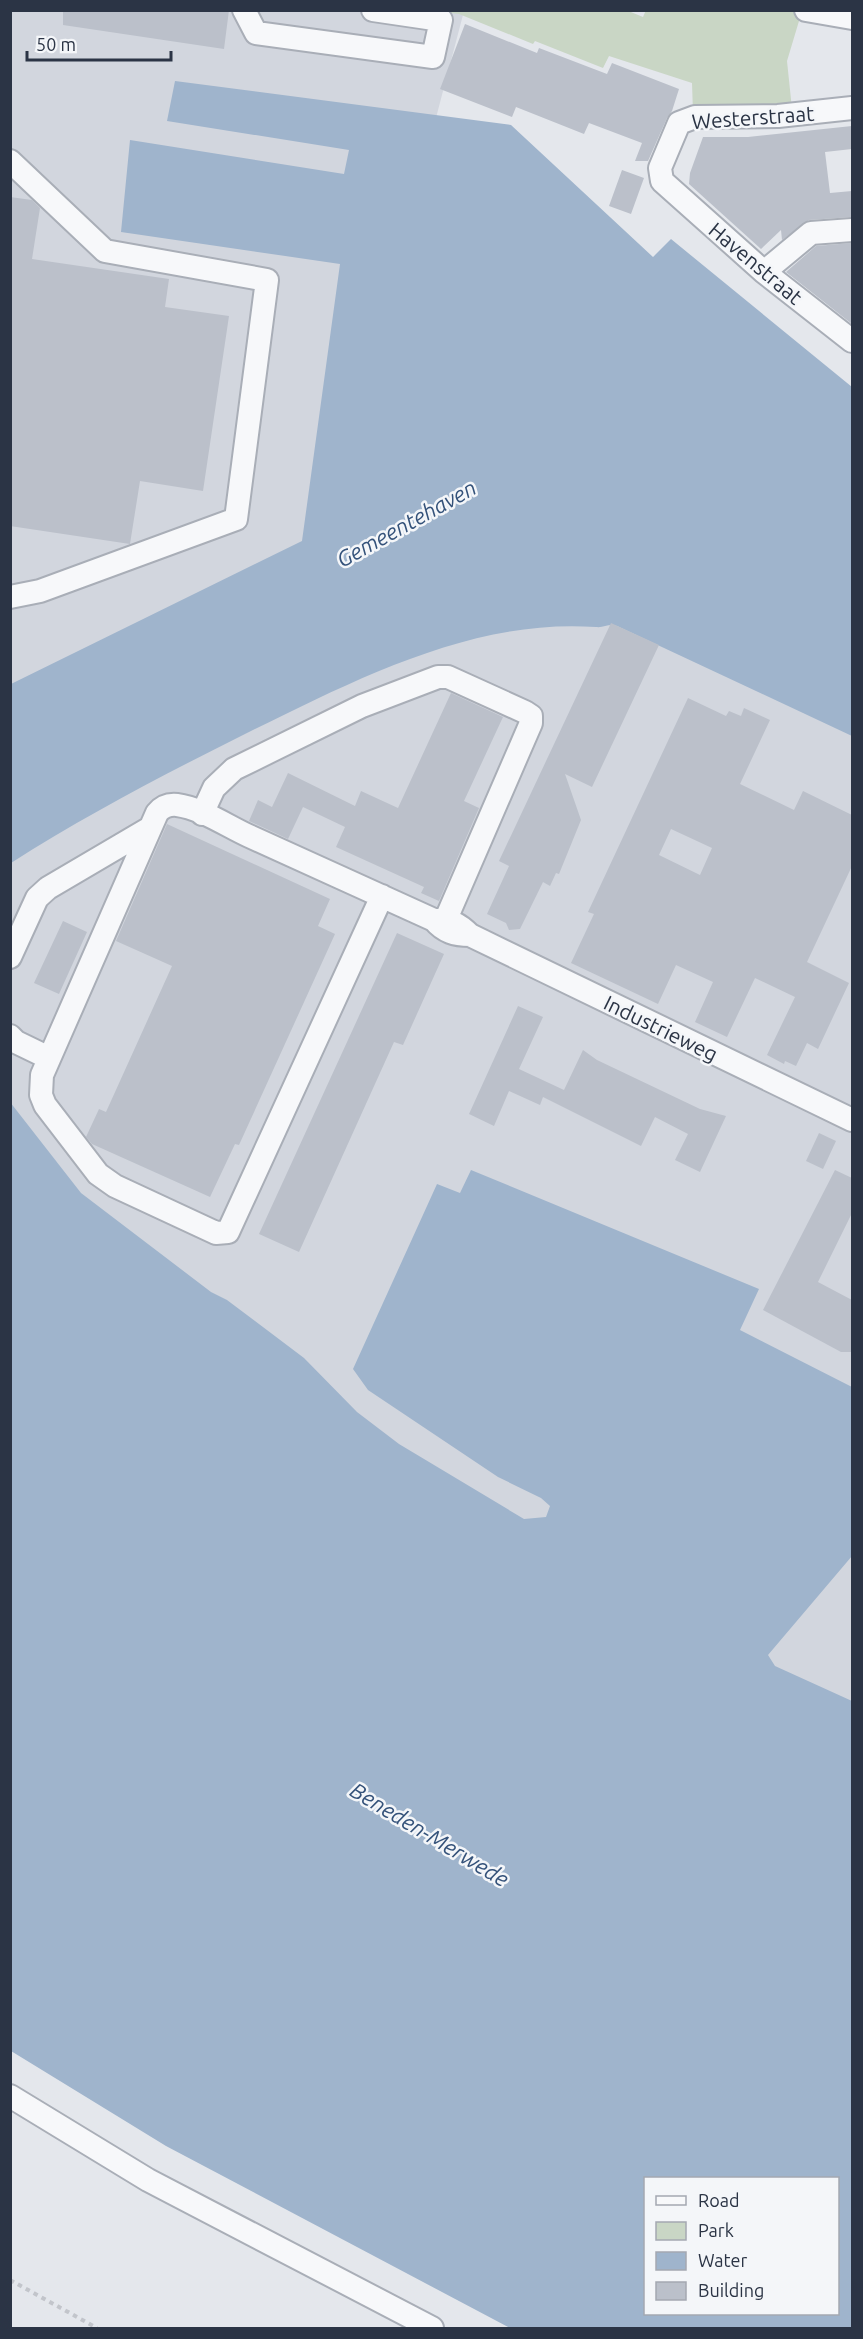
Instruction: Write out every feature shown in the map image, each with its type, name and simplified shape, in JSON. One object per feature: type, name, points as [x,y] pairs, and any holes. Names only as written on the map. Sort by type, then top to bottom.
[{"type":"street","points":[[244,10],[256,33],[433,57],[441,20],[373,10]]},
{"type":"street","points":[[806,10],[852,18]]},
{"type":"street","name":"Westerstraat","points":[[662,181],[660,168],[679,123],[695,117],[778,116],[852,108]]},
{"type":"street","points":[[10,160],[105,251],[267,279],[236,519],[40,591],[10,597]]},
{"type":"street","name":"Havenstraat","points":[[662,181],[764,272],[852,341]]},
{"type":"street","points":[[764,272],[810,233],[852,230]]},
{"type":"street","points":[[202,814],[214,788],[234,769],[362,706],[438,677],[448,677],[525,712],[531,716],[531,723],[440,920]]},
{"type":"street","name":"Industrieweg","points":[[150,828],[156,813],[168,805],[182,806],[202,814],[382,896],[440,920],[461,926],[470,935],[852,1120]]},
{"type":"street","points":[[10,957],[37,898],[48,888],[150,828]]},
{"type":"street","points":[[150,828],[49,1058],[40,1086],[45,1104],[98,1174],[115,1186],[216,1233],[228,1232],[382,896]]},
{"type":"street","points":[[10,1036],[16,1042],[49,1058]]},
{"type":"street","points":[[10,2096],[148,2180],[432,2328]]},
{"type":"path","points":[[10,2280],[97,2328]]},
{"type":"shaded area","points":[[11,11],[464,11],[314,583],[11,699]]},
{"type":"shaded area","points":[[611,591],[852,717],[852,1763],[11,1192],[11,840],[462,601]]},
{"type":"green space","points":[[626,10],[643,17],[646,10],[802,11],[787,61],[792,109],[693,113],[692,83],[609,56],[603,68],[535,41],[533,44],[459,14],[435,11]]},
{"type":"water","name":"Gemeentehaven","points":[[175,81],[511,125],[653,257],[671,239],[852,387],[852,736],[617,626],[550,627],[504,632],[414,657],[328,694],[156,780],[68,828],[11,863],[11,684],[302,541],[340,264],[121,232],[130,140],[344,174],[349,150],[167,121]]},
{"type":"water","name":"Beneden-Merwede","points":[[10,1102],[81,1193],[211,1292],[227,1300],[304,1358],[357,1412],[399,1444],[524,1519],[546,1517],[550,1506],[541,1498],[498,1477],[368,1390],[353,1369],[437,1184],[460,1193],[471,1170],[759,1289],[740,1330],[852,1387],[852,1556],[768,1655],[775,1666],[852,1701],[852,2328],[510,2328],[166,2146],[11,2051]]},
{"type":"building","points":[[63,10],[229,10],[224,49],[63,25]]},
{"type":"building","points":[[465,24],[537,53],[539,48],[607,74],[612,63],[679,89],[672,111],[648,161],[635,161],[642,143],[589,123],[584,134],[516,107],[512,117],[440,89]]},
{"type":"building","points":[[852,126],[852,149],[825,152],[830,193],[852,191],[852,217],[809,220],[782,240],[781,230],[761,249],[689,184],[690,173],[703,137],[748,137]]},
{"type":"building","points":[[622,170],[644,178],[631,214],[609,206]]},
{"type":"building","points":[[10,197],[32,200],[40,208],[32,259],[169,279],[165,307],[229,316],[203,491],[140,481],[130,544],[10,526]]},
{"type":"building","points":[[852,243],[852,324],[786,272],[816,246]]},
{"type":"building","points":[[611,623],[659,645],[592,787],[565,774],[581,820],[559,874],[556,873],[550,886],[543,882],[520,929],[509,930],[506,923],[487,914],[509,866],[499,861]]},
{"type":"building","points":[[451,693],[503,717],[464,801],[479,808],[439,901],[421,893],[424,887],[336,847],[345,827],[303,807],[288,839],[249,821],[258,800],[272,807],[288,773],[355,806],[361,791],[398,808]]},
{"type":"building","points":[[688,698],[726,716],[729,711],[741,716],[744,708],[770,720],[740,784],[794,810],[803,791],[852,815],[852,866],[807,962],[849,983],[818,1049],[807,1043],[796,1066],[785,1061],[784,1064],[767,1055],[795,997],[755,978],[727,1037],[695,1022],[713,982],[676,965],[658,1004],[571,963],[594,914],[588,912]],"holes":[[[671,829],[712,848],[700,875],[659,855]]]},
{"type":"building","points":[[167,824],[330,899],[318,926],[335,934],[239,1145],[235,1144],[210,1197],[92,1144],[86,1137],[99,1109],[106,1112],[172,966],[116,941]]},
{"type":"building","points":[[63,921],[87,932],[59,994],[34,983]]},
{"type":"building","points":[[397,933],[444,954],[403,1045],[394,1042],[299,1252],[259,1234]]},
{"type":"building","points":[[518,1006],[543,1017],[519,1069],[564,1090],[583,1050],[597,1060],[700,1109],[726,1116],[700,1172],[675,1160],[688,1134],[655,1117],[641,1146],[543,1097],[540,1105],[509,1091],[494,1126],[469,1114]]},
{"type":"building","points":[[819,1133],[836,1141],[823,1169],[806,1161]]},
{"type":"building","points":[[835,1170],[852,1178],[852,1213],[818,1282],[852,1300],[852,1352],[841,1352],[763,1310]]}]
